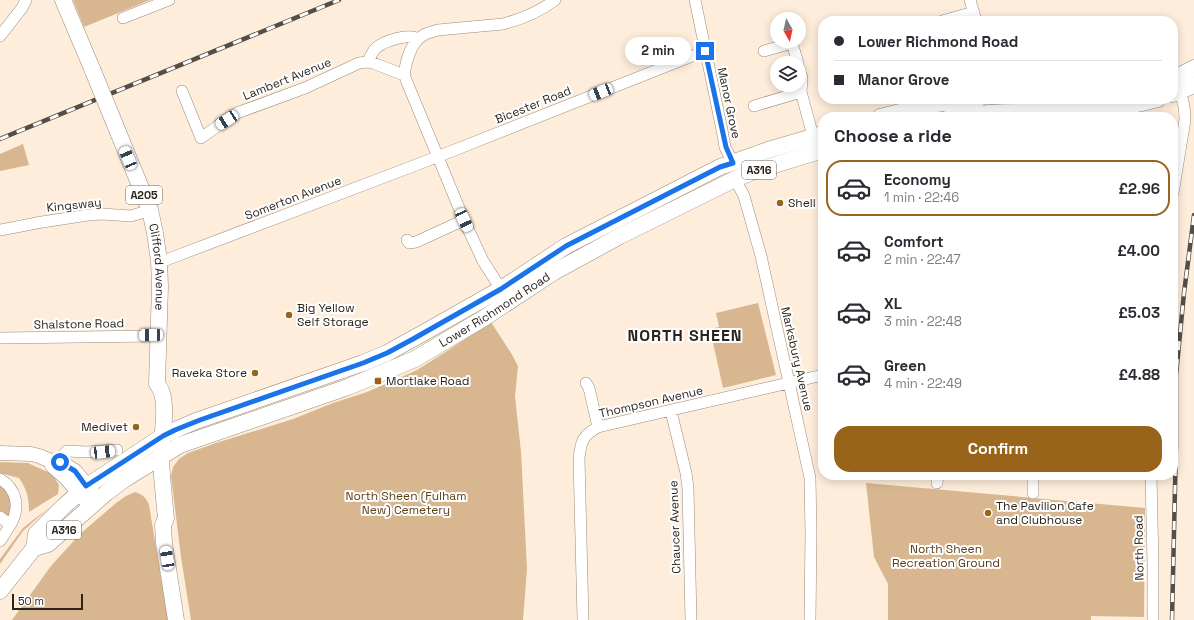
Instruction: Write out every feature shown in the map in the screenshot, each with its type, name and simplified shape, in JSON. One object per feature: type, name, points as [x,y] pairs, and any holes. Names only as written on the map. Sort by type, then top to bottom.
[{"type":"highway","name":"Clifford Avenue","points":[[63,0],[150,210],[155,232],[159,261],[160,286],[157,384],[154,388],[154,419],[157,440],[156,461]]},
{"type":"highway","points":[[1181,90],[1194,68]]},
{"type":"highway","points":[[914,112],[938,104]]},
{"type":"highway","points":[[1083,112],[1140,104]]},
{"type":"highway","name":"Lower Richmond Road","points":[[157,440],[196,421],[341,371],[387,353],[501,289],[566,246],[720,167],[768,150],[818,135]]},
{"type":"highway","name":"Lower Richmond Road","points":[[156,461],[180,445],[348,387],[415,359],[484,318],[554,272],[620,236],[735,179],[752,172],[818,152]]},
{"type":"highway","points":[[341,371],[348,387]]},
{"type":"highway","points":[[269,396],[274,413]]},
{"type":"highway","name":"A316","points":[[0,591],[34,548],[36,534],[83,489],[157,440]]},
{"type":"highway","points":[[156,461],[158,519],[163,525],[164,543],[176,620]]},
{"type":"highway","name":"A316","points":[[34,548],[48,544],[94,503],[125,479],[156,461]]},
{"type":"main road","points":[[0,453],[31,454],[75,471],[83,489],[94,503]]},
{"type":"street","points":[[0,36],[22,8],[26,0]]},
{"type":"street","points":[[123,18],[169,0]]},
{"type":"street","points":[[501,289],[483,261],[464,220],[404,75],[412,45],[425,34],[438,30],[503,24],[533,14],[555,0]]},
{"type":"street","name":"Manor Grove","points":[[694,0],[726,147],[733,163]]},
{"type":"street","points":[[970,0],[975,16]]},
{"type":"street","points":[[404,75],[380,65],[368,62],[376,48],[383,44],[410,36],[418,39]]},
{"type":"street","points":[[764,50],[792,43],[796,56]]},
{"type":"street","name":"Bicester Road","points":[[437,157],[705,51]]},
{"type":"street","name":"Lambert Avenue","points":[[182,91],[201,138],[237,113],[305,88],[359,64],[368,62]]},
{"type":"street","points":[[1178,163],[1185,120],[1185,109],[1181,90]]},
{"type":"street","points":[[754,106],[801,92],[818,135]]},
{"type":"street","name":"Somerton Avenue","points":[[159,261],[166,260],[437,157]]},
{"type":"street","name":"Marksbury Avenue","points":[[735,179],[744,196],[759,249],[810,478],[810,620]]},
{"type":"street","name":"Kingsway","points":[[0,230],[88,215],[102,214],[131,216],[150,210]]},
{"type":"street","points":[[407,240],[409,243],[416,242],[464,220]]},
{"type":"street","name":"Shalstone Road","points":[[0,338],[158,336]]},
{"type":"street","name":"Thompson Avenue","points":[[583,620],[579,458],[581,444],[589,432],[598,427],[818,376]]},
{"type":"street","points":[[586,384],[589,388],[598,427]]},
{"type":"street","name":"Chaucer Avenue","points":[[671,411],[686,473],[688,488],[691,620]]},
{"type":"street","points":[[56,464],[67,451],[86,452],[117,450]]},
{"type":"street","points":[[0,478],[10,487],[15,495],[17,506],[15,516],[0,542]]},
{"type":"street","points":[[1033,480],[1033,493]]},
{"type":"street","name":"North Road","points":[[1151,480],[1153,620]]},
{"type":"street","points":[[0,517],[11,524]]},
{"type":"green space","points":[[73,0],[150,0],[84,27]]},
{"type":"green space","points":[[23,144],[29,165],[0,171],[0,154]]},
{"type":"green space","points":[[758,303],[776,375],[723,388],[710,329],[719,327],[716,313]]},
{"type":"green space","name":"North Sheen (Fulham New) Cemetery","points":[[491,322],[518,366],[515,396],[521,452],[527,569],[523,620],[191,620],[181,557],[171,476],[173,467],[179,459],[188,453],[293,419],[390,382],[417,370]]},
{"type":"green space","points":[[0,462],[28,463],[52,474],[59,485],[58,494],[29,512],[29,502],[22,482],[19,478],[0,473]]},
{"type":"green space","name":"North Sheen Recreation Ground","points":[[866,483],[1145,508],[1144,617],[1091,616],[1091,620],[888,620],[888,584],[874,557]]},
{"type":"green space","points":[[0,485],[7,491],[12,505],[10,519],[0,512]]},
{"type":"green space","points":[[135,492],[144,497],[149,505],[168,620],[12,620],[51,566],[80,534],[116,503]]},
{"type":"green space","points":[[51,506],[23,531],[0,564],[0,559],[23,528]]},
{"type":"railway","points":[[0,139],[339,0]]},
{"type":"railway","points":[[1178,354],[1194,215]]},
{"type":"railway","points":[[1172,620],[1175,480]]},
{"type":"place","name":"Shell","points":[[780,203]]},
{"type":"place","name":"Big Yellow Self Storage","points":[[289,315]]},
{"type":"place","name":"Raveka Store","points":[[255,373]]},
{"type":"place","name":"Mortlake Road","points":[[378,381]]},
{"type":"place","name":"Medivet","points":[[136,427]]},
{"type":"place","name":"The Pavilion Cafe and Clubhouse","points":[[988,513]]},
{"type":"district","name":"NORTH SHEEN","points":[[685,335]]},
{"type":"route","points":[[60,462],[75,471],[86,486],[163,436],[175,430],[363,363],[387,353],[501,289],[566,246],[720,167],[733,163],[726,147],[705,51]]}]
